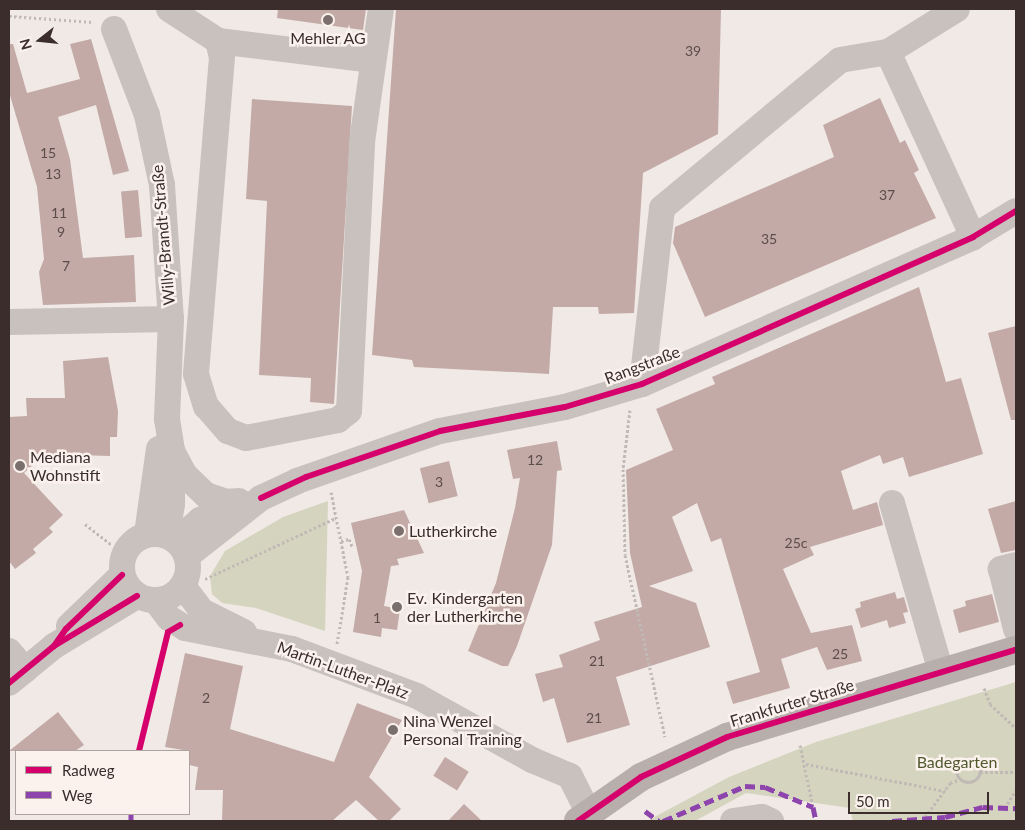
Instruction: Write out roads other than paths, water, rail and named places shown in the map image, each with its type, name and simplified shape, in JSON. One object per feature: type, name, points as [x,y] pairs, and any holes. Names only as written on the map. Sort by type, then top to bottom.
[{"type":"main road","name":"Frankfurter Straße","points":[[587,818],[664,764],[712,743],[1016,650]]},
{"type":"street","points":[[169,9],[218,41],[373,60]]},
{"type":"street","points":[[218,41],[222,57],[196,374],[206,406],[228,431],[246,438],[338,420],[349,411],[362,142],[380,9]]},
{"type":"street","points":[[636,394],[662,208],[840,60],[888,52],[957,9]]},
{"type":"street","name":"Willy-Brandt-Straße","points":[[106,26],[148,115],[162,185],[170,319],[167,419],[172,451],[169,542]]},
{"type":"street","points":[[888,52],[973,237]]},
{"type":"street","name":"Rangstraße","points":[[169,542],[250,499],[324,470],[440,431],[636,394],[973,237],[1016,210]]},
{"type":"street","points":[[9,322],[170,319]]},
{"type":"street","name":"Willy-Brandt-Straße","points":[[167,419],[160,442],[169,542]]},
{"type":"street","points":[[172,451],[184,475],[206,495],[226,502],[250,499]]},
{"type":"street","points":[[892,503],[941,672]]},
{"type":"street","points":[[14,668],[147,598],[172,596],[191,584],[188,571],[169,542],[126,549],[122,575],[66,629],[54,646]]},
{"type":"street","points":[[1016,565],[1001,569],[1016,629]]},
{"type":"street","name":"Martin-Luther-Platz","points":[[122,575],[169,618],[185,628],[258,640]]},
{"type":"street","name":"Martin-Luther-Platz","points":[[191,584],[202,611],[258,640],[408,692],[532,760],[587,818]]},
{"type":"street","points":[[733,821],[762,817],[771,821]]},
{"type":"place","name":"Mehler AG","points":[[328,20]]},
{"type":"place","name":"Mediana Wohnstift","points":[[20,466]]},
{"type":"place","name":"Lutherkirche","points":[[399,531]]},
{"type":"place","name":"Ev. Kindergarten der Lutherkirche","points":[[397,607]]},
{"type":"place","name":"Nina Wenzel Personal Training","points":[[393,730]]},
{"type":"park label","name":"Badegarten","points":[[957,762]]}]
